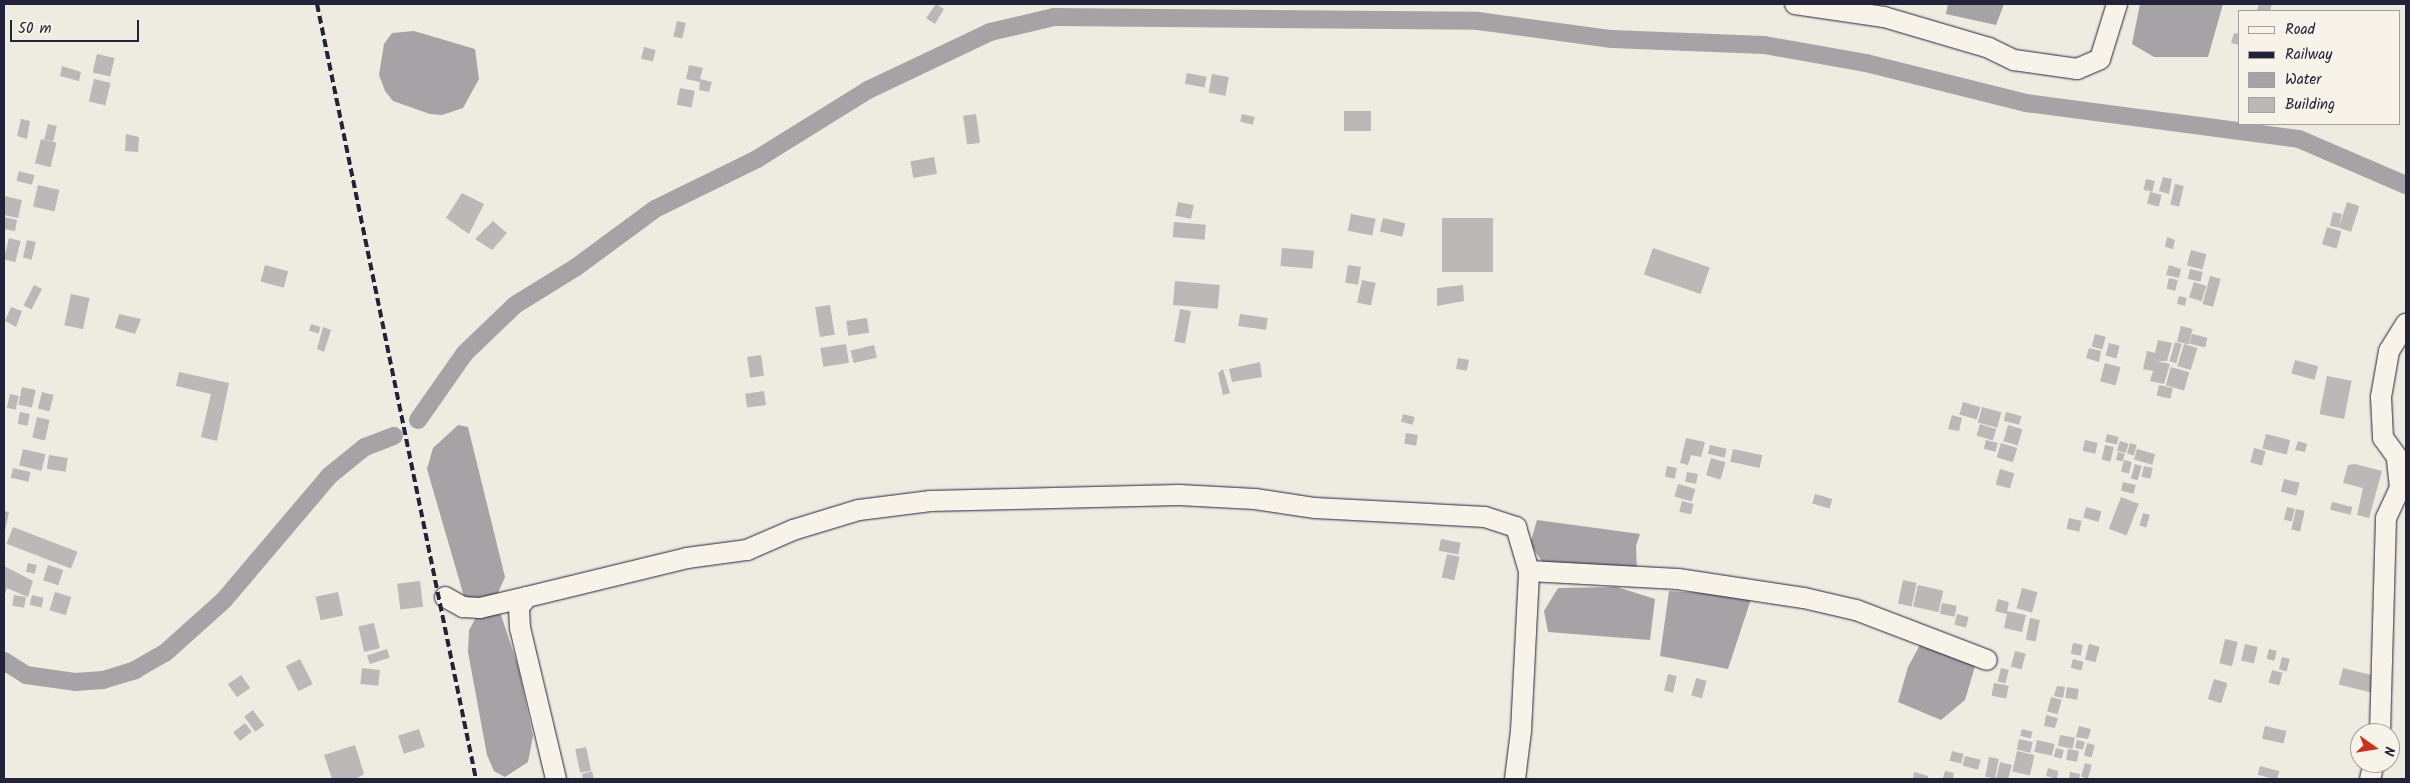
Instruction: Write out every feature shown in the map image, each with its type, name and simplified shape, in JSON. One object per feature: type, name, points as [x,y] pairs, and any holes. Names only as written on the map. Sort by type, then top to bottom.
[{"type":"street","points":[[1795,4],[1884,17],[1989,48],[2014,60],[2077,69],[2100,60],[2117,4]]},
{"type":"street","points":[[2380,723],[2386,518],[2400,488],[2397,457],[2383,438],[2381,397],[2389,351],[2406,324]]},
{"type":"street","points":[[445,598],[463,607],[480,608],[687,558],[746,550],[793,530],[859,510],[930,501],[1180,495],[1255,499],[1315,508],[1485,517],[1516,527],[1529,571],[1521,731],[1514,779]]},
{"type":"street","points":[[1529,571],[1678,579],[1804,598],[1856,610],[1987,660]]},
{"type":"street","points":[[527,597],[519,606],[520,628],[556,779]]},
{"type":"water","points":[[1948,4],[2004,4],[1996,25],[1946,14]]},
{"type":"water","points":[[2140,4],[2223,4],[2208,57],[2154,57],[2132,44]]},
{"type":"water","points":[[414,31],[475,49],[479,79],[463,108],[442,115],[430,114],[393,101],[385,91],[379,75],[384,44],[392,33]]},
{"type":"water","points":[[458,425],[468,427],[505,577],[497,595],[465,600],[427,469],[433,448]]},
{"type":"water","points":[[1537,520],[1640,534],[1636,546],[1637,571],[1544,564],[1530,544]]},
{"type":"water","points":[[1617,587],[1655,599],[1650,640],[1548,632],[1544,611],[1558,588]]},
{"type":"water","points":[[1669,591],[1752,596],[1728,669],[1660,656]]},
{"type":"water","points":[[495,612],[501,615],[518,666],[533,736],[528,762],[505,777],[494,771],[487,755],[468,652],[469,630],[478,614]]},
{"type":"water","points":[[1921,643],[1976,663],[1965,700],[1941,720],[1898,702],[1908,667]]},
{"type":"building","points":[[936,4],[944,9],[935,24],[926,18]]},
{"type":"building","points":[[2259,4],[2272,4],[2270,10],[2257,10]]},
{"type":"building","points":[[677,21],[686,23],[682,39],[673,37]]},
{"type":"building","points":[[2234,33],[2238,34],[2238,45],[2231,43]]},
{"type":"building","points":[[644,47],[656,50],[653,62],[641,59]]},
{"type":"building","points":[[97,54],[115,58],[110,77],[93,73]]},
{"type":"building","points":[[689,65],[703,68],[700,79],[712,82],[709,92],[699,90],[700,82],[686,79]]},
{"type":"building","points":[[62,66],[81,72],[79,81],[60,76]]},
{"type":"building","points":[[1187,73],[1207,77],[1205,88],[1185,84]]},
{"type":"building","points":[[1212,74],[1229,77],[1225,96],[1209,93]]},
{"type":"building","points":[[94,79],[111,83],[105,105],[89,101]]},
{"type":"building","points":[[680,88],[695,91],[691,108],[677,105]]},
{"type":"building","points":[[1344,111],[1371,111],[1371,131],[1344,131]]},
{"type":"building","points":[[976,114],[980,143],[967,145],[963,116]]},
{"type":"building","points":[[1242,114],[1255,117],[1253,125],[1240,122]]},
{"type":"building","points":[[21,119],[30,121],[27,139],[17,136]]},
{"type":"building","points":[[48,124],[57,126],[53,142],[44,140]]},
{"type":"building","points":[[126,134],[139,137],[138,152],[125,151]]},
{"type":"building","points":[[41,139],[57,143],[50,167],[35,163]]},
{"type":"building","points":[[934,157],[937,174],[913,178],[910,161]]},
{"type":"building","points":[[19,171],[34,175],[32,185],[16,181]]},
{"type":"building","points":[[2163,177],[2172,179],[2169,194],[2159,191]]},
{"type":"building","points":[[2146,179],[2155,181],[2152,192],[2144,190]]},
{"type":"building","points":[[2175,184],[2184,186],[2179,206],[2170,204]]},
{"type":"building","points":[[38,185],[59,190],[54,211],[33,206]]},
{"type":"building","points":[[2150,192],[2162,195],[2159,207],[2147,204]]},
{"type":"building","points":[[462,193],[484,204],[469,234],[446,218]]},
{"type":"building","points":[[4,196],[22,200],[18,218],[4,215]]},
{"type":"building","points":[[1178,202],[1194,205],[1191,219],[1175,216]]},
{"type":"building","points":[[2347,202],[2359,206],[2351,232],[2339,228]]},
{"type":"building","points":[[2333,212],[2342,214],[2339,228],[2330,226]]},
{"type":"building","points":[[1351,214],[1376,219],[1372,235],[1348,231]]},
{"type":"building","points":[[4,217],[17,220],[15,231],[4,229]]},
{"type":"building","points":[[1383,218],[1405,223],[1402,237],[1380,232]]},
{"type":"building","points":[[1442,218],[1493,218],[1493,272],[1442,272]]},
{"type":"building","points":[[493,221],[507,233],[492,250],[475,239]]},
{"type":"building","points":[[1174,222],[1206,225],[1205,240],[1173,237]]},
{"type":"building","points":[[2327,227],[2341,231],[2336,248],[2322,244]]},
{"type":"building","points":[[2167,237],[2175,240],[2173,249],[2165,247]]},
{"type":"building","points":[[9,238],[21,241],[15,262],[4,259]]},
{"type":"building","points":[[27,240],[36,242],[32,260],[23,258]]},
{"type":"building","points":[[1282,248],[1314,251],[1312,269],[1280,266]]},
{"type":"building","points":[[1653,248],[1710,268],[1701,294],[1644,274]]},
{"type":"building","points":[[2191,250],[2206,254],[2202,270],[2187,265]]},
{"type":"building","points":[[265,265],[288,271],[284,288],[261,281]]},
{"type":"building","points":[[1348,265],[1361,267],[1358,285],[1345,283]]},
{"type":"building","points":[[2169,265],[2181,269],[2179,278],[2166,275]]},
{"type":"building","points":[[2190,269],[2203,272],[2200,282],[2188,279]]},
{"type":"building","points":[[2210,276],[2221,279],[2213,307],[2202,304]]},
{"type":"building","points":[[2169,278],[2178,280],[2175,291],[2167,289]]},
{"type":"building","points":[[1362,280],[1376,283],[1371,305],[1357,302]]},
{"type":"building","points":[[1175,281],[1220,285],[1218,309],[1173,305]]},
{"type":"building","points":[[2194,282],[2206,286],[2201,301],[2189,297]]},
{"type":"building","points":[[34,285],[42,289],[32,310],[24,305]]},
{"type":"building","points":[[1463,285],[1464,301],[1437,306],[1437,288]]},
{"type":"building","points":[[71,294],[90,298],[83,329],[64,325]]},
{"type":"building","points":[[2179,296],[2187,298],[2185,306],[2177,304]]},
{"type":"building","points":[[830,305],[835,335],[820,337],[815,307]]},
{"type":"building","points":[[11,307],[22,311],[16,327],[5,321]]},
{"type":"building","points":[[1180,309],[1191,311],[1185,343],[1174,341]]},
{"type":"building","points":[[119,314],[141,319],[135,334],[115,328]]},
{"type":"building","points":[[1240,314],[1268,318],[1266,330],[1238,326]]},
{"type":"building","points":[[867,318],[869,333],[848,336],[846,321]]},
{"type":"building","points":[[311,324],[321,327],[319,334],[309,331]]},
{"type":"building","points":[[2181,326],[2193,329],[2189,344],[2177,342]]},
{"type":"building","points":[[323,327],[331,330],[324,352],[317,349]]},
{"type":"building","points":[[2095,334],[2106,337],[2102,349],[2092,347]]},
{"type":"building","points":[[2192,334],[2208,338],[2205,348],[2190,344]]},
{"type":"building","points":[[2158,340],[2172,343],[2167,361],[2156,361],[2170,364],[2164,384],[2150,381],[2153,371],[2143,369],[2147,351],[2155,353]]},
{"type":"building","points":[[2175,342],[2182,344],[2176,363],[2169,361]]},
{"type":"building","points":[[2109,343],[2120,346],[2116,358],[2106,356]]},
{"type":"building","points":[[846,344],[849,363],[823,367],[820,348]]},
{"type":"building","points":[[2184,344],[2197,348],[2191,370],[2177,366]]},
{"type":"building","points":[[874,345],[877,358],[854,363],[851,350]]},
{"type":"building","points":[[2089,348],[2101,351],[2099,362],[2086,358]]},
{"type":"building","points":[[761,355],[764,376],[750,378],[747,357]]},
{"type":"building","points":[[1458,358],[1469,360],[1467,371],[1456,369]]},
{"type":"building","points":[[2295,360],[2318,366],[2315,380],[2291,374]]},
{"type":"building","points":[[1260,362],[1262,377],[1232,382],[1229,369]]},
{"type":"building","points":[[2105,363],[2120,367],[2116,385],[2100,381]]},
{"type":"building","points":[[2171,367],[2189,372],[2184,391],[2166,385]]},
{"type":"building","points":[[1223,369],[1230,393],[1223,395],[1218,373]]},
{"type":"building","points":[[179,372],[229,383],[217,441],[201,437],[211,394],[176,386]]},
{"type":"building","points":[[2327,376],[2352,381],[2344,419],[2320,414]]},
{"type":"building","points":[[2159,385],[2173,388],[2170,399],[2157,396]]},
{"type":"building","points":[[22,387],[36,390],[32,408],[18,405]]},
{"type":"building","points":[[764,391],[766,405],[747,408],[745,394]]},
{"type":"building","points":[[42,392],[54,395],[50,411],[38,408]]},
{"type":"building","points":[[10,394],[19,396],[16,410],[7,408]]},
{"type":"building","points":[[1963,402],[1980,407],[1977,419],[1959,414]]},
{"type":"building","points":[[1982,407],[2001,412],[1997,428],[1978,422]]},
{"type":"building","points":[[20,412],[30,414],[28,426],[18,424]]},
{"type":"building","points":[[2006,412],[2021,416],[2019,425],[2004,421]]},
{"type":"building","points":[[1403,414],[1415,417],[1413,425],[1401,422]]},
{"type":"building","points":[[1952,415],[1962,418],[1959,431],[1948,429]]},
{"type":"building","points":[[37,417],[50,420],[45,440],[32,437]]},
{"type":"building","points":[[1980,424],[1996,429],[1993,440],[1976,435]]},
{"type":"building","points":[[2008,425],[2022,429],[2018,445],[2003,441]]},
{"type":"building","points":[[1406,433],[1418,435],[1416,446],[1404,444]]},
{"type":"building","points":[[2107,434],[2119,437],[2117,445],[2105,442]]},
{"type":"building","points":[[2266,434],[2290,440],[2287,455],[2262,449]]},
{"type":"building","points":[[1686,438],[1705,442],[1701,457],[1691,455],[1688,465],[1680,463]]},
{"type":"building","points":[[1986,440],[1998,443],[1995,452],[1984,449]]},
{"type":"building","points":[[2085,440],[2098,443],[2095,454],[2083,451]]},
{"type":"building","points":[[2120,441],[2129,444],[2125,453],[2117,451]]},
{"type":"building","points":[[2298,441],[2307,444],[2305,452],[2295,450]]},
{"type":"building","points":[[2001,443],[2017,448],[2013,462],[1997,457]]},
{"type":"building","points":[[2130,443],[2137,445],[2134,456],[2127,454]]},
{"type":"building","points":[[1710,445],[1727,449],[1725,458],[1708,454]]},
{"type":"building","points":[[2105,445],[2114,447],[2110,462],[2102,460]]},
{"type":"building","points":[[2254,448],[2266,451],[2262,465],[2250,463]]},
{"type":"building","points":[[23,449],[45,454],[42,471],[19,466]]},
{"type":"building","points":[[1733,449],[1762,455],[1760,468],[1730,462]]},
{"type":"building","points":[[2137,449],[2155,454],[2152,465],[2134,460]]},
{"type":"building","points":[[2118,452],[2125,454],[2123,462],[2116,460]]},
{"type":"building","points":[[49,455],[68,458],[66,472],[47,469]]},
{"type":"building","points":[[1711,458],[1725,462],[1720,479],[1706,475]]},
{"type":"building","points":[[2124,460],[2132,462],[2129,474],[2121,472]]},
{"type":"building","points":[[2135,464],[2142,466],[2138,480],[2131,478]]},
{"type":"building","points":[[2355,464],[2382,471],[2369,518],[2357,515],[2363,488],[2343,483],[2348,465]]},
{"type":"building","points":[[1667,466],[1677,468],[1675,479],[1665,477]]},
{"type":"building","points":[[2144,466],[2153,468],[2150,479],[2142,477]]},
{"type":"building","points":[[13,468],[31,472],[28,482],[11,478]]},
{"type":"building","points":[[2000,469],[2014,473],[2010,489],[1996,484]]},
{"type":"building","points":[[1687,472],[1698,474],[1696,484],[1685,482]]},
{"type":"building","points":[[2284,479],[2300,483],[2296,495],[2281,492]]},
{"type":"building","points":[[2123,482],[2136,485],[2134,494],[2121,491]]},
{"type":"building","points":[[1678,484],[1695,489],[1692,501],[1674,496]]},
{"type":"building","points":[[1815,494],[1832,499],[1830,509],[1812,504]]},
{"type":"building","points":[[2121,497],[2139,504],[2127,536],[2109,529]]},
{"type":"building","points":[[1682,501],[1694,504],[1691,515],[1679,512]]},
{"type":"building","points":[[2332,502],[2352,507],[2350,515],[2330,510]]},
{"type":"building","points":[[2086,507],[2101,511],[2099,522],[2083,518]]},
{"type":"building","points":[[2287,507],[2295,509],[2292,522],[2284,520]]},
{"type":"building","points":[[2296,509],[2305,511],[2300,531],[2291,529]]},
{"type":"building","points":[[4,511],[9,512],[5,531],[4,530]]},
{"type":"building","points":[[2143,513],[2150,515],[2146,527],[2139,525]]},
{"type":"building","points":[[2069,518],[2082,521],[2079,532],[2067,529]]},
{"type":"building","points":[[13,527],[77,552],[71,569],[7,544]]},
{"type":"building","points":[[1441,539],[1461,543],[1458,555],[1439,551]]},
{"type":"building","points":[[1447,554],[1460,557],[1454,580],[1442,577]]},
{"type":"building","points":[[28,563],[37,565],[35,574],[26,572]]},
{"type":"building","points":[[48,565],[63,570],[58,585],[43,580]]},
{"type":"building","points":[[4,566],[33,581],[28,597],[7,588],[4,597]]},
{"type":"building","points":[[1903,580],[1917,583],[1912,606],[1898,603]]},
{"type":"building","points":[[420,581],[423,607],[400,610],[397,584]]},
{"type":"building","points":[[1918,585],[1943,591],[1938,612],[1913,606]]},
{"type":"building","points":[[2022,588],[2037,592],[2032,612],[2017,608]]},
{"type":"building","points":[[55,592],[71,597],[66,615],[49,610]]},
{"type":"building","points":[[338,592],[343,615],[320,620],[316,597]]},
{"type":"building","points":[[14,595],[26,597],[24,608],[12,606]]},
{"type":"building","points":[[32,595],[44,598],[41,608],[30,605]]},
{"type":"building","points":[[1998,599],[2009,602],[2007,611],[2026,615],[2022,632],[2004,628],[2007,614],[1995,611]]},
{"type":"building","points":[[1942,603],[1957,606],[1955,617],[1940,614]]},
{"type":"building","points":[[1957,614],[1969,617],[1966,628],[1954,625]]},
{"type":"building","points":[[2030,618],[2040,620],[2036,642],[2026,640]]},
{"type":"building","points":[[374,623],[380,648],[364,652],[358,627]]},
{"type":"building","points":[[2225,639],[2238,642],[2232,666],[2219,663]]},
{"type":"building","points":[[2073,643],[2083,645],[2081,656],[2071,654]]},
{"type":"building","points":[[2089,644],[2100,647],[2095,662],[2085,659]]},
{"type":"building","points":[[2245,644],[2258,647],[2254,663],[2241,661]]},
{"type":"building","points":[[387,649],[390,658],[370,664],[367,655]]},
{"type":"building","points":[[2269,649],[2277,651],[2274,661],[2267,659]]},
{"type":"building","points":[[2015,651],[2026,654],[2021,669],[2011,666]]},
{"type":"building","points":[[2282,657],[2290,659],[2287,672],[2279,670]]},
{"type":"building","points":[[300,659],[313,684],[298,691],[286,666]]},
{"type":"building","points":[[2073,659],[2084,662],[2081,671],[2071,668]]},
{"type":"building","points":[[362,668],[380,670],[378,686],[360,684]]},
{"type":"building","points":[[2001,668],[2009,670],[2005,684],[1998,682]]},
{"type":"building","points":[[2343,668],[2375,676],[2371,692],[2339,684]]},
{"type":"building","points":[[2272,670],[2283,673],[2279,685],[2269,683]]},
{"type":"building","points":[[1668,674],[1677,676],[1673,693],[1664,691]]},
{"type":"building","points":[[241,675],[250,688],[237,697],[228,684]]},
{"type":"building","points":[[1696,678],[1707,681],[1702,698],[1691,695]]},
{"type":"building","points":[[2214,679],[2227,683],[2221,703],[2208,699]]},
{"type":"building","points":[[1994,683],[2009,686],[2006,699],[1992,696]]},
{"type":"building","points":[[2057,686],[2065,687],[2063,698],[2054,696]]},
{"type":"building","points":[[2067,687],[2079,689],[2077,700],[2065,698]]},
{"type":"building","points":[[2051,697],[2062,700],[2058,714],[2047,711]]},
{"type":"building","points":[[253,710],[264,725],[255,732],[244,716]]},
{"type":"building","points":[[2046,715],[2058,718],[2055,728],[2044,726]]},
{"type":"building","points":[[245,723],[252,732],[240,741],[233,732]]},
{"type":"building","points":[[2079,726],[2091,729],[2088,739],[2076,737]]},
{"type":"building","points":[[2265,726],[2286,731],[2284,744],[2262,739]]},
{"type":"building","points":[[419,729],[425,747],[404,754],[398,736]]},
{"type":"building","points":[[2022,729],[2033,732],[2031,739],[2020,736]]},
{"type":"building","points":[[2060,735],[2075,738],[2073,749],[2058,746]]},
{"type":"building","points":[[2019,739],[2033,742],[2030,753],[2017,750]]},
{"type":"building","points":[[2037,740],[2055,744],[2052,756],[2034,752]]},
{"type":"building","points":[[2077,740],[2085,742],[2083,750],[2075,748]]},
{"type":"building","points":[[2087,743],[2095,745],[2092,758],[2084,756]]},
{"type":"building","points":[[355,745],[364,774],[356,779],[332,779],[324,755]]},
{"type":"building","points":[[586,747],[591,770],[580,773],[575,749]]},
{"type":"building","points":[[2056,748],[2064,750],[2062,759],[2054,757]]},
{"type":"building","points":[[2068,749],[2079,751],[2077,762],[2066,760]]},
{"type":"building","points":[[1952,751],[1964,754],[1961,764],[1950,761]]},
{"type":"building","points":[[2017,751],[2035,755],[2030,776],[2012,771]]},
{"type":"building","points":[[1965,756],[1981,760],[1978,770],[1963,766]]},
{"type":"building","points":[[1989,757],[1999,759],[1995,779],[1985,777]]},
{"type":"building","points":[[2000,762],[2012,765],[2008,779],[1996,779]]},
{"type":"building","points":[[2085,763],[2092,765],[2088,778],[2081,776]]},
{"type":"building","points":[[2260,766],[2279,771],[2277,779],[2258,775]]},
{"type":"building","points":[[2048,768],[2058,771],[2057,779],[2046,776]]},
{"type":"building","points":[[592,771],[594,779],[583,779],[582,774]]},
{"type":"building","points":[[1945,771],[1954,773],[1953,779],[1943,778]]},
{"type":"building","points":[[1914,772],[1928,776],[1928,779],[1913,779]]},
{"type":"building","points":[[2070,772],[2080,774],[2079,779],[2069,778]]},
{"type":"waterway","points":[[418,420],[465,353],[515,305],[575,268],[655,209],[757,159],[868,90],[990,32],[1054,17],[1478,21],[1612,39],[1764,45],[1866,63],[2026,103],[2299,139],[2406,185]]},
{"type":"waterway","points":[[4,661],[26,675],[75,682],[103,680],[135,670],[165,653],[224,600],[329,476],[365,447],[394,436]]},
{"type":"railway","points":[[317,4],[476,779]]}]
